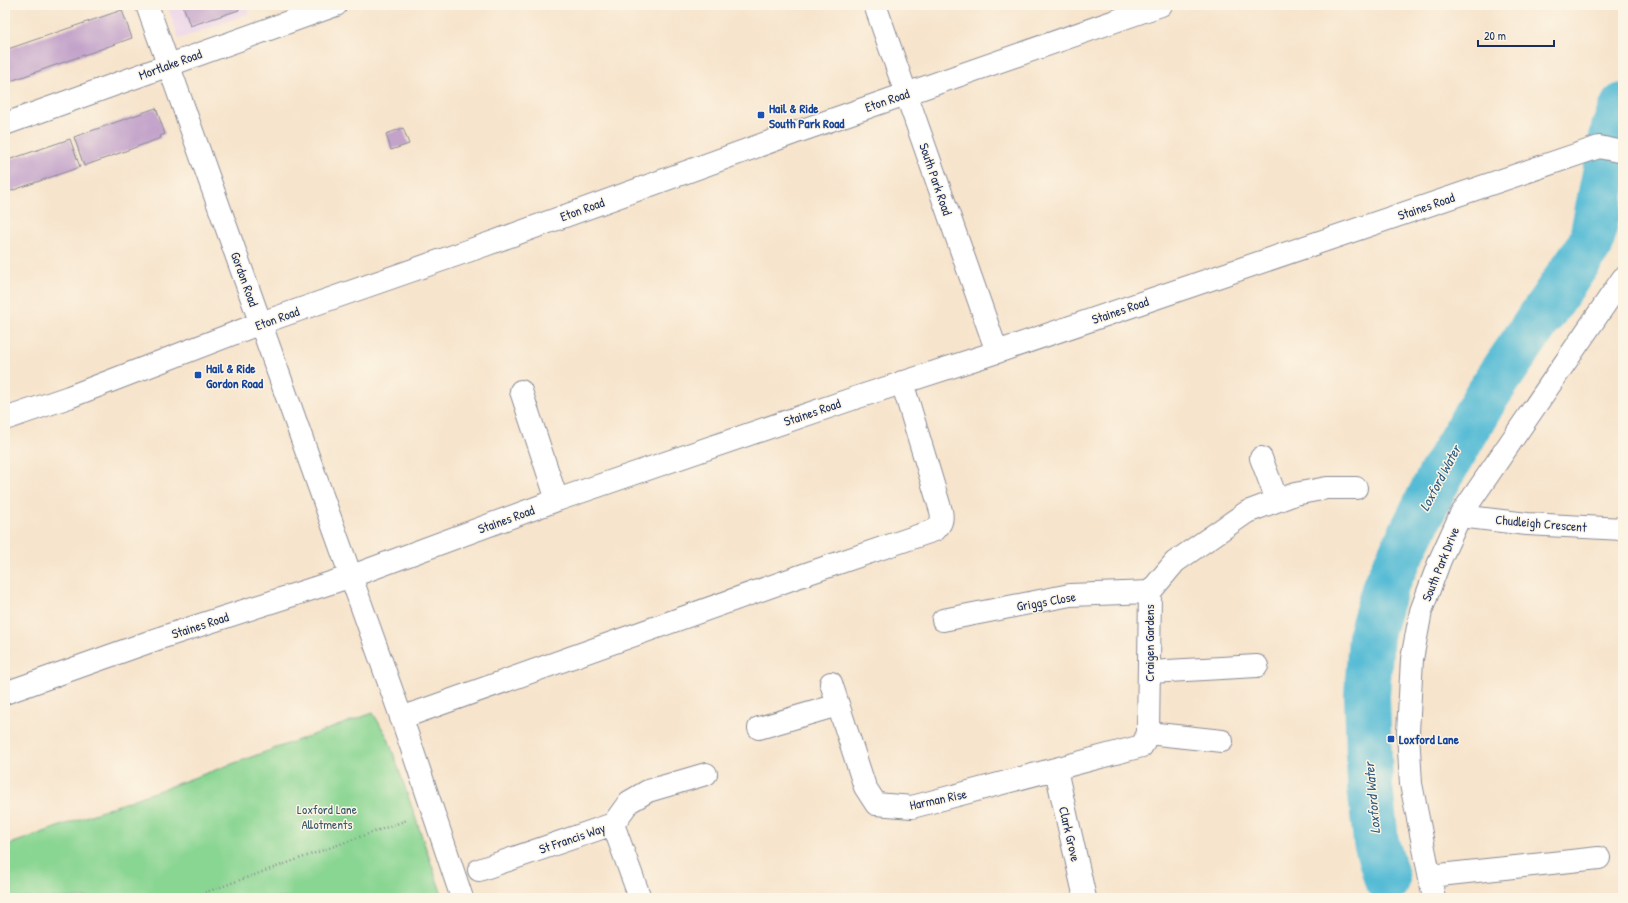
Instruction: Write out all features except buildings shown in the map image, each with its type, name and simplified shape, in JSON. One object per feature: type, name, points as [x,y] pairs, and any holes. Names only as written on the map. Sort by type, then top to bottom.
[{"type":"street","name":"Gordon Road","points":[[147,5],[352,576],[462,898]]},
{"type":"street","name":"Mortlake Road","points":[[5,124],[168,64],[336,5]]},
{"type":"street","name":"South Park Road","points":[[874,5],[997,352]]},
{"type":"street","name":"Eton Road","points":[[5,419],[69,397],[261,323],[485,245],[794,133],[1161,5]]},
{"type":"street","name":"Staines Road","points":[[5,693],[163,637],[352,576],[557,500],[1599,147],[1622,152]]},
{"type":"street","name":"South Park Drive","points":[[1434,898],[1411,784],[1408,732],[1412,659],[1421,611],[1440,560],[1460,516],[1623,278]]},
{"type":"street","points":[[401,718],[803,575],[935,530],[940,525],[942,518],[941,511],[902,382]]},
{"type":"street","points":[[521,391],[557,500]]},
{"type":"street","points":[[1261,458],[1277,500]]},
{"type":"street","name":"Craigen Gardens","points":[[1148,733],[1150,592],[1175,562],[1247,512],[1295,494],[1327,488],[1356,488]]},
{"type":"street","name":"Chudleigh Crescent","points":[[1460,516],[1527,524],[1623,530]]},
{"type":"street","name":"Griggs Close","points":[[943,620],[1070,595],[1150,592]]},
{"type":"street","points":[[1150,672],[1257,666]]},
{"type":"street","name":"Harman Rise","points":[[831,683],[865,787],[876,804],[912,807],[1056,770]]},
{"type":"street","points":[[759,728],[838,705]]},
{"type":"street","points":[[1056,770],[1142,746],[1148,733],[1222,741]]},
{"type":"street","name":"Clark Grove","points":[[1056,770],[1085,898]]},
{"type":"street","points":[[613,824],[628,802],[648,791],[706,774]]},
{"type":"street","name":"St Francis Way","points":[[479,870],[613,824],[640,898]]},
{"type":"street","points":[[1430,876],[1599,858]]},
{"type":"path","points":[[190,898],[407,820]]},
{"type":"shaded area","points":[[167,5],[247,5],[250,13],[179,39]]},
{"type":"green space","name":"Loxford Lane Allotments","points":[[373,713],[388,738],[443,898],[5,898],[5,846]]},
{"type":"waterway","name":"Loxford Water","points":[[1387,880],[1376,842],[1370,786],[1367,696],[1371,635],[1385,586],[1440,476],[1487,395],[1591,243],[1614,128],[1623,106]]},
{"type":"place","name":"Hail & Ride South Park Road","points":[[761,115]]},
{"type":"place","name":"Hail & Ride Gordon Road","points":[[198,375]]},
{"type":"place","name":"Loxford Lane","points":[[1391,739]]}]
